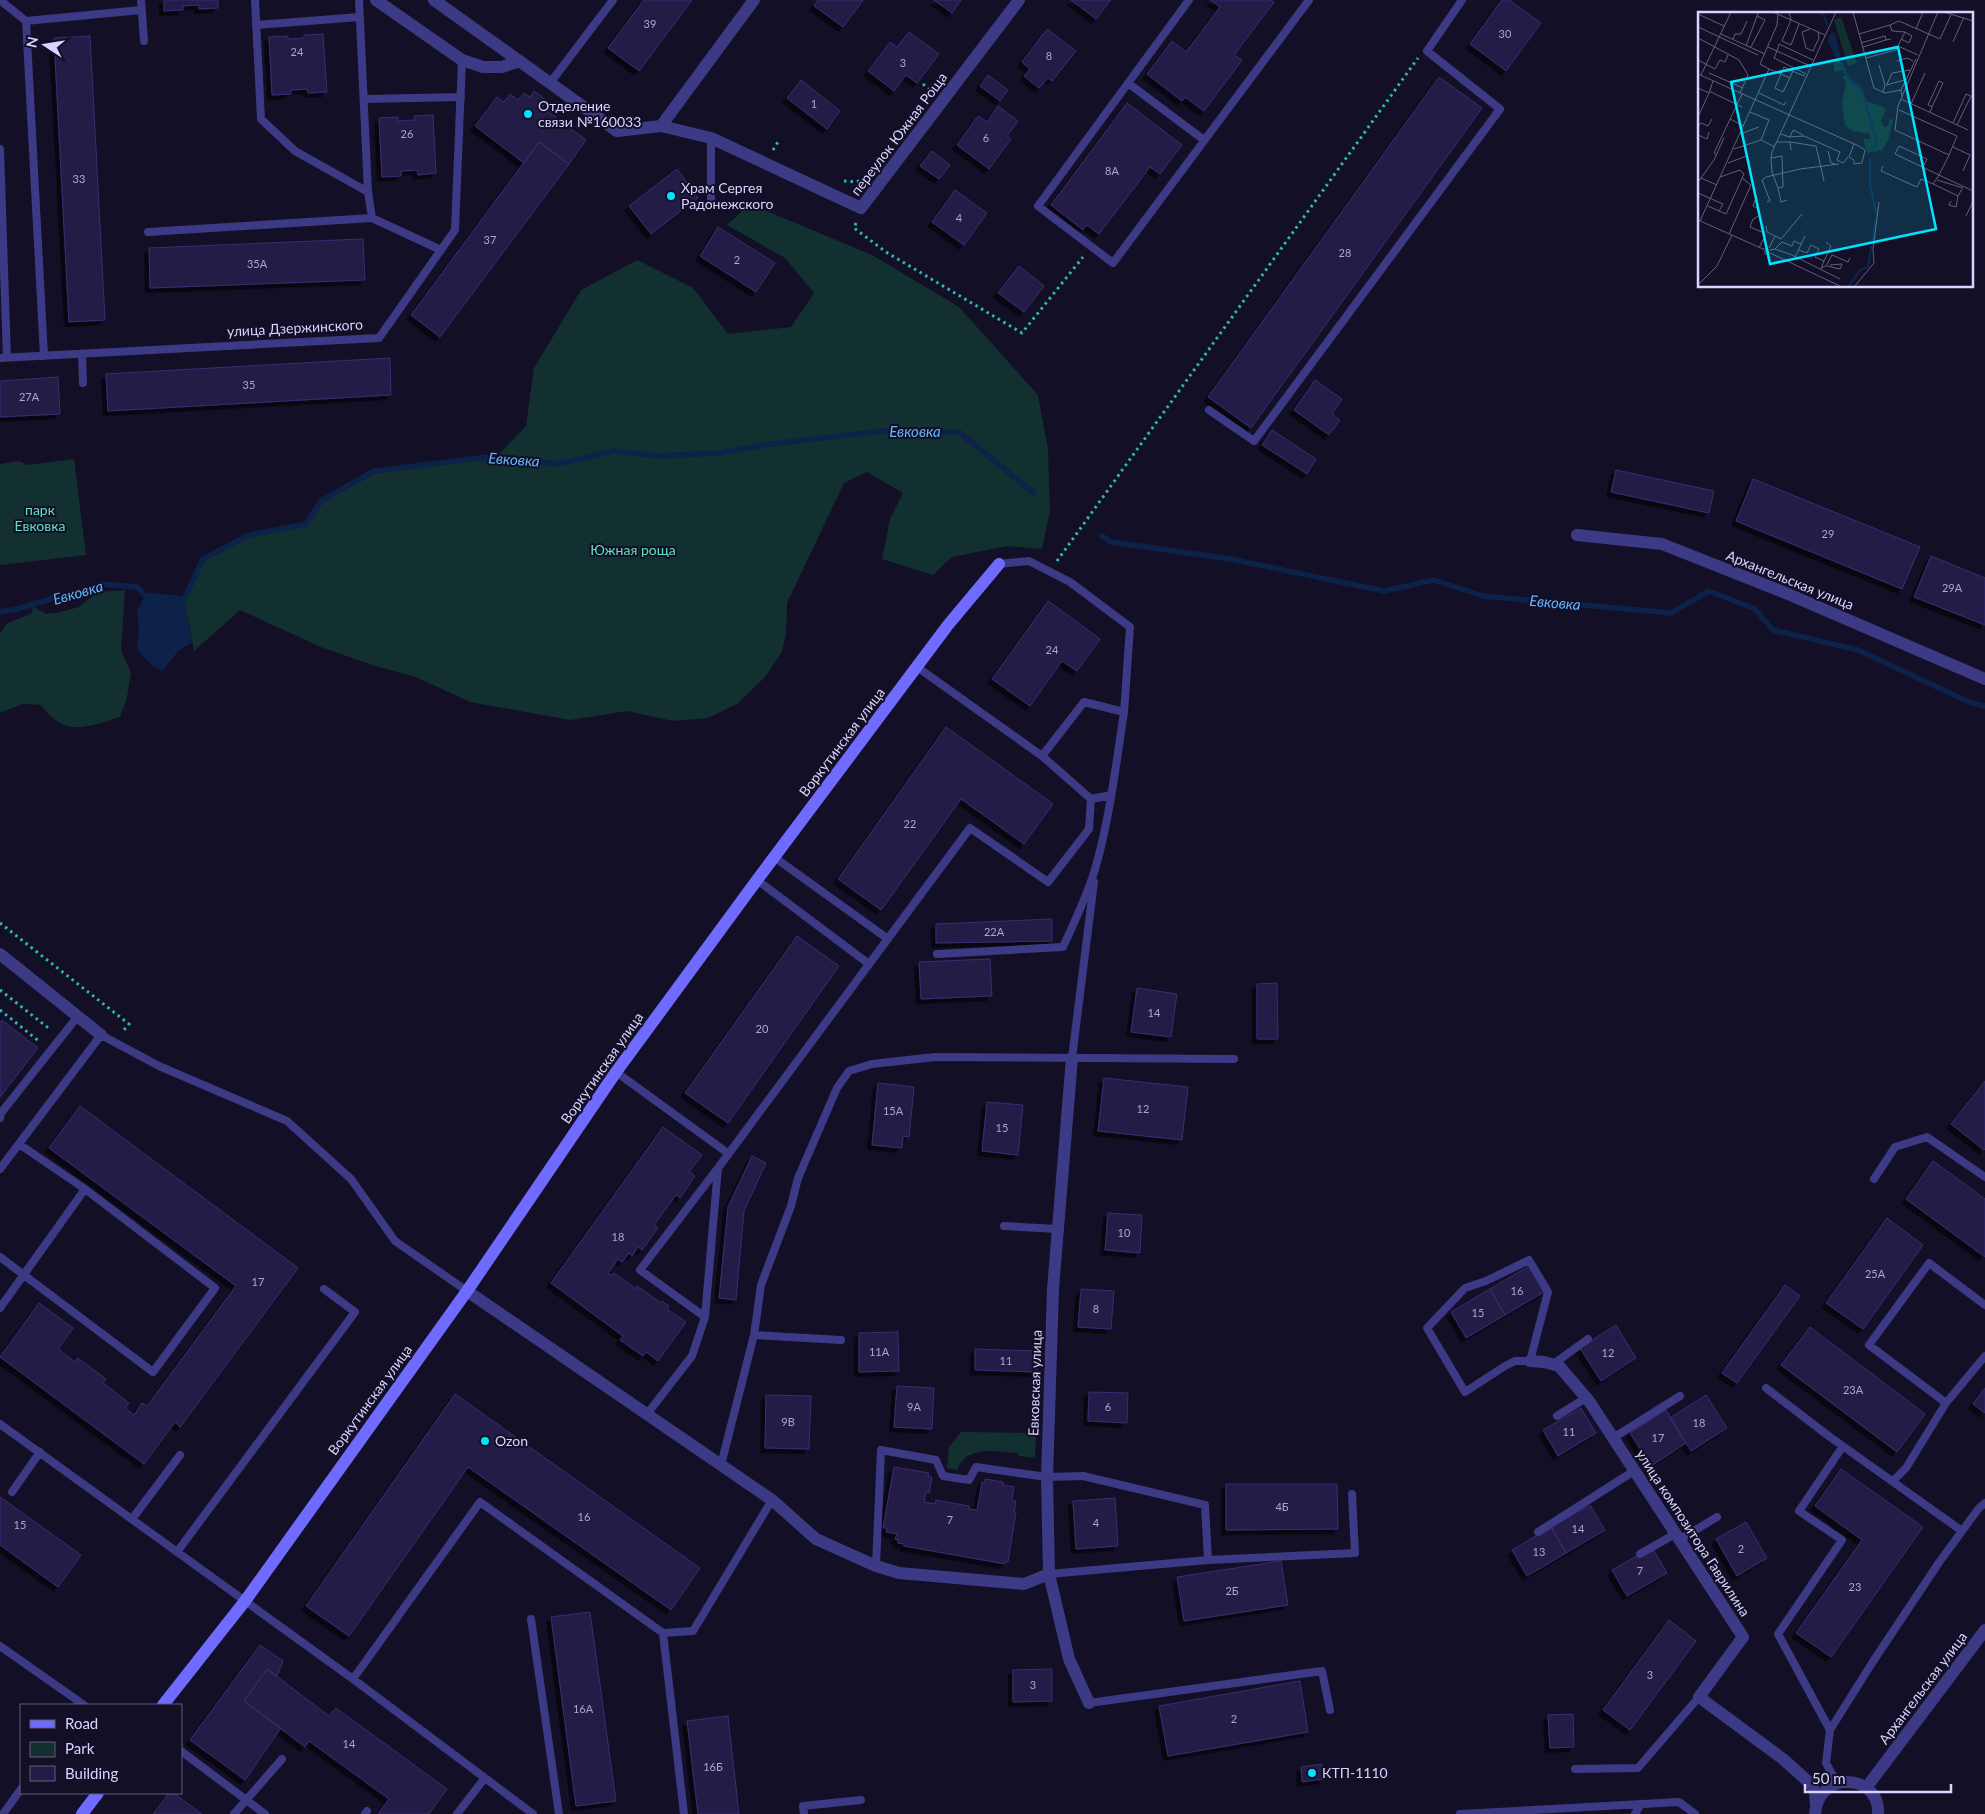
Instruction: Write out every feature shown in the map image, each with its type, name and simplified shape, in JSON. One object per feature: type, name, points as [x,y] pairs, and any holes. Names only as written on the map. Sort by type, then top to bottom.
[{"type":"street","points":[[376,0],[462,60],[482,67],[502,67],[520,61]]},
{"type":"street","name":"переулок Южная Роща","points":[[434,0],[617,131],[661,126],[711,138],[861,208],[1019,0]]},
{"type":"street","points":[[661,126],[754,0]]},
{"type":"street","name":"Архангельская улица","points":[[1577,535],[1662,544],[1788,594],[1985,679]]},
{"type":"street","name":"Воркутинская улица","points":[[164,1704],[245,1601],[467,1291],[616,1072],[948,625],[999,564]]},
{"type":"street","points":[[1,958],[101,1034]]},
{"type":"street","name":"Евковская улица","points":[[1072,1058],[1053,1289],[1047,1477],[1049,1574],[1069,1659],[1089,1703]]},
{"type":"street","points":[[467,1291],[772,1500],[816,1540],[876,1566],[899,1573],[927,1577],[1024,1584],[1049,1574]]},
{"type":"street","name":"улица композитора Гаврилина","points":[[1530,1361],[1559,1366],[1586,1398],[1743,1637],[1698,1697]]},
{"type":"street","name":"Архангельская улица","points":[[1866,1788],[1985,1630]]},
{"type":"street","points":[[1698,1697],[1783,1759],[1812,1785],[1815,1793],[1816,1810]]},
{"type":"street","points":[[1816,1810],[1822,1794],[1834,1785],[1842,1782],[1855,1782],[1866,1788],[1874,1797],[1879,1809],[1878,1814]]},
{"type":"street","points":[[1812,1785],[1834,1785]]},
{"type":"street","points":[[82,1814],[97,1794]]},
{"type":"lane","points":[[0,0],[26,21],[141,10]]},
{"type":"lane","points":[[141,0],[144,41]]},
{"type":"lane","points":[[255,0],[261,119],[295,151],[368,192]]},
{"type":"lane","points":[[359,0],[368,192],[372,218]]},
{"type":"lane","points":[[550,83],[613,0]]},
{"type":"lane","points":[[1189,0],[1038,206],[1113,263],[1308,0]]},
{"type":"lane","points":[[1209,410],[1254,441],[1500,109],[1427,51],[1462,0]]},
{"type":"lane","points":[[256,25],[360,18]]},
{"type":"lane","points":[[26,21],[44,356]]},
{"type":"lane","name":"улица Дзержинского","points":[[4,358],[380,338],[455,230],[462,60]]},
{"type":"lane","points":[[1128,83],[1204,140]]},
{"type":"lane","points":[[365,99],[461,97]]},
{"type":"lane","points":[[710,200],[711,138]]},
{"type":"lane","points":[[0,149],[4,358]]},
{"type":"lane","points":[[148,232],[372,218],[441,250]]},
{"type":"lane","points":[[82,354],[83,383]]},
{"type":"lane","points":[[936,954],[1063,947],[1080,910],[1095,868],[1105,829],[1124,712],[1130,627],[1070,582],[1029,561],[999,564]]},
{"type":"lane","points":[[917,667],[1042,756],[1091,799]]},
{"type":"lane","points":[[1042,756],[1084,702],[1124,712]]},
{"type":"lane","points":[[1091,799],[1110,795]]},
{"type":"lane","points":[[706,1317],[640,1270],[729,1154],[970,828],[1048,882],[1089,829],[1091,799]]},
{"type":"lane","points":[[774,857],[888,939]]},
{"type":"lane","points":[[1072,1058],[1095,868]]},
{"type":"lane","points":[[757,880],[869,964]]},
{"type":"lane","points":[[0,1118],[1,1113],[78,1016]]},
{"type":"lane","points":[[0,1169],[101,1034],[159,1066],[287,1121],[351,1180],[395,1241],[467,1291]]},
{"type":"lane","points":[[721,1465],[754,1335],[761,1285],[791,1206],[798,1178],[837,1088],[849,1071],[872,1064],[935,1057],[1234,1059]]},
{"type":"lane","points":[[616,1072],[729,1154]]},
{"type":"lane","points":[[1874,1179],[1895,1147],[1927,1136],[1985,1177]]},
{"type":"lane","points":[[0,1257],[153,1372],[216,1288],[85,1189],[19,1144]]},
{"type":"lane","points":[[647,1414],[692,1356],[706,1317],[718,1168]]},
{"type":"lane","points":[[0,1308],[85,1189]]},
{"type":"lane","points":[[1004,1226],[1057,1229]]},
{"type":"lane","points":[[1529,1260],[1548,1292],[1530,1361],[1515,1361],[1465,1392],[1427,1328],[1465,1288],[1529,1260]]},
{"type":"lane","points":[[1946,1404],[1869,1345],[1929,1263],[1985,1305]]},
{"type":"lane","points":[[178,1552],[355,1312],[324,1290]]},
{"type":"lane","points":[[754,1335],[841,1340]]},
{"type":"lane","points":[[1552,1365],[1588,1339]]},
{"type":"lane","points":[[1893,1481],[1906,1468],[1946,1404],[1985,1356]]},
{"type":"lane","points":[[1766,1388],[1962,1531]]},
{"type":"lane","points":[[1613,1438],[1680,1396]]},
{"type":"lane","points":[[1557,1416],[1586,1398]]},
{"type":"lane","points":[[0,1424],[353,1679],[533,1814]]},
{"type":"lane","points":[[1830,1730],[1778,1634],[1842,1540],[1799,1511],[1843,1446]]},
{"type":"lane","points":[[876,1566],[881,1450],[936,1460],[943,1476],[969,1480],[976,1467],[1047,1477],[1083,1476],[1205,1505],[1208,1560]]},
{"type":"lane","points":[[12,1492],[40,1452]]},
{"type":"lane","points":[[132,1519],[180,1454]]},
{"type":"lane","points":[[1538,1532],[1634,1471]]},
{"type":"lane","points":[[1049,1574],[1208,1560],[1355,1553],[1352,1494]]},
{"type":"lane","points":[[353,1679],[480,1502],[663,1633],[693,1631],[772,1500]]},
{"type":"lane","points":[[1834,1785],[1826,1763],[1830,1730],[1940,1561],[1979,1508],[1985,1503]]},
{"type":"lane","points":[[1640,1554],[1717,1517]]},
{"type":"lane","points":[[531,1619],[559,1814]]},
{"type":"lane","points":[[663,1633],[684,1814]]},
{"type":"lane","points":[[0,1646],[82,1704]]},
{"type":"lane","points":[[1089,1703],[1322,1671],[1330,1710]]},
{"type":"lane","points":[[1575,1769],[1638,1768],[1698,1697]]},
{"type":"lane","points":[[182,1752],[265,1814]]},
{"type":"lane","points":[[234,1814],[282,1758]]},
{"type":"lane","points":[[457,1814],[484,1779]]},
{"type":"lane","points":[[3,1814],[20,1790]]},
{"type":"lane","points":[[804,1814],[803,1806],[861,1800]]},
{"type":"lane","points":[[1460,1814],[1679,1802],[1695,1814]]},
{"type":"lane","points":[[1635,1814],[1641,1804]]},
{"type":"path","points":[[1050,572],[1419,57],[1427,51]]},
{"type":"path","points":[[926,99],[938,84]]},
{"type":"path","points":[[842,181],[854,182],[863,180],[866,176]]},
{"type":"path","points":[[861,208],[854,228],[886,252],[1022,333],[1091,246]]},
{"type":"path","points":[[0,923],[128,1024],[115,1042]]},
{"type":"path","points":[[0,990],[60,1038]]},
{"type":"path","points":[[0,1010],[50,1050]]},
{"type":"green space","name":"Южная роща","points":[[750,204],[872,255],[959,307],[1038,395],[1048,449],[1050,511],[1042,549],[1007,546],[952,557],[933,575],[882,559],[890,519],[903,493],[867,472],[844,483],[787,603],[786,634],[782,651],[766,676],[737,704],[708,718],[673,721],[627,711],[570,720],[470,702],[416,677],[372,665],[321,647],[240,610],[194,651],[184,599],[203,559],[249,535],[306,524],[321,501],[374,471],[497,456],[526,426],[534,368],[581,290],[637,260],[693,288],[728,334],[791,327],[814,293],[785,258],[727,225]]},
{"type":"green space","name":"парк Евковка","points":[[74,459],[86,555],[0,565],[0,464],[19,461],[27,465]]},
{"type":"green space","points":[[125,590],[121,650],[131,672],[127,698],[120,717],[97,724],[77,727],[59,722],[41,705],[23,704],[0,713],[0,634],[6,624],[32,613],[33,606],[46,614],[57,613],[79,607],[97,592]]},
{"type":"green space","points":[[961,1432],[1036,1433],[1035,1458],[1018,1456],[1018,1453],[983,1451],[968,1456],[957,1470],[947,1468],[949,1447]]},
{"type":"water","points":[[145,595],[184,599],[192,643],[179,650],[162,671],[152,665],[137,650],[139,628],[137,612]]},
{"type":"building","points":[[164,0],[218,0],[218,8],[199,9],[199,5],[183,6],[183,10],[164,11]]},
{"type":"building","points":[[644,0],[692,0],[639,71],[608,48]]},
{"type":"building","points":[[818,0],[863,0],[843,27],[814,6]]},
{"type":"building","points":[[934,0],[961,0],[952,13]]},
{"type":"building","points":[[1071,0],[1111,0],[1096,19]]},
{"type":"building","points":[[1210,0],[1270,0],[1274,2],[1234,55],[1242,60],[1204,111],[1185,97],[1182,101],[1147,74],[1172,41],[1186,52],[1220,7]]},
{"type":"building","points":[[1502,0],[1509,0],[1541,23],[1506,71],[1470,44]]},
{"type":"building","points":[[1047,29],[1076,51],[1052,81],[1048,78],[1039,88],[1024,76],[1030,69],[1022,62]]},
{"type":"building","points":[[909,32],[939,54],[917,83],[906,75],[894,91],[868,71],[890,42],[897,47]]},
{"type":"building","points":[[323,34],[327,92],[308,93],[307,89],[291,90],[291,94],[272,95],[269,37],[288,36],[288,39],[304,38],[304,35]]},
{"type":"building","points":[[90,36],[105,320],[69,322],[54,38]]},
{"type":"building","points":[[988,75],[1008,90],[1000,101],[980,86]]},
{"type":"building","points":[[1439,77],[1482,108],[1251,428],[1208,397]]},
{"type":"building","points":[[801,80],[840,111],[827,129],[787,98]]},
{"type":"building","points":[[534,91],[547,101],[542,107],[586,140],[569,164],[539,142],[524,163],[475,126],[497,97],[504,102],[510,94],[518,100],[524,93],[530,97]]},
{"type":"building","points":[[1127,103],[1182,145],[1160,174],[1150,167],[1099,234],[1087,225],[1083,230],[1051,205]]},
{"type":"building","points":[[998,106],[1018,121],[1007,136],[1011,139],[989,169],[957,145],[978,116],[987,122]]},
{"type":"building","points":[[433,115],[436,173],[418,175],[417,170],[401,171],[401,176],[382,177],[379,118],[398,117],[398,121],[415,120],[414,116]]},
{"type":"building","points":[[539,142],[569,164],[440,337],[411,315]]},
{"type":"building","points":[[932,151],[950,165],[939,179],[920,166]]},
{"type":"building","points":[[677,169],[698,198],[651,234],[629,206]]},
{"type":"building","points":[[955,190],[987,213],[964,245],[932,222]]},
{"type":"building","points":[[718,227],[775,263],[756,292],[700,256]]},
{"type":"building","points":[[363,239],[365,280],[150,288],[149,248]]},
{"type":"building","points":[[1019,266],[1044,286],[1024,312],[998,293]]},
{"type":"building","points":[[390,358],[391,395],[108,411],[106,374]]},
{"type":"building","points":[[58,377],[60,414],[0,417],[0,381]]},
{"type":"building","points":[[1315,380],[1342,399],[1332,414],[1340,420],[1329,435],[1294,410]]},
{"type":"building","points":[[1272,430],[1316,459],[1307,474],[1262,445]]},
{"type":"building","points":[[1616,470],[1714,491],[1709,513],[1611,492]]},
{"type":"building","points":[[1753,479],[1920,547],[1902,589],[1736,521]]},
{"type":"building","points":[[1931,556],[1985,578],[1985,625],[1914,597]]},
{"type":"building","points":[[1048,601],[1100,639],[1077,671],[1062,661],[1030,706],[992,679]]},
{"type":"building","points":[[946,727],[1053,804],[1024,844],[961,799],[881,910],[838,879]]},
{"type":"building","points":[[1052,919],[1052,941],[936,943],[936,924]]},
{"type":"building","points":[[797,936],[839,966],[728,1123],[685,1093]]},
{"type":"building","points":[[990,959],[992,996],[921,999],[919,962]]},
{"type":"building","points":[[1277,983],[1278,1039],[1257,1039],[1257,984]]},
{"type":"building","points":[[1137,988],[1177,994],[1171,1037],[1131,1032]]},
{"type":"building","points":[[2,1020],[38,1048],[0,1097],[0,1023]]},
{"type":"building","points":[[1104,1078],[1188,1087],[1182,1140],[1098,1131]]},
{"type":"building","points":[[1985,1081],[1985,1149],[1984,1150],[1951,1124]]},
{"type":"building","points":[[878,1083],[914,1087],[909,1137],[903,1136],[902,1148],[872,1145]]},
{"type":"building","points":[[987,1102],[1023,1105],[1018,1155],[982,1151]]},
{"type":"building","points":[[80,1106],[298,1268],[180,1427],[175,1422],[144,1464],[0,1357],[39,1303],[73,1328],[58,1349],[75,1362],[78,1358],[106,1379],[103,1383],[129,1403],[125,1408],[134,1415],[142,1403],[147,1406],[236,1286],[49,1148]]},
{"type":"building","points":[[663,1127],[702,1155],[689,1172],[695,1176],[680,1198],[676,1195],[654,1225],[658,1228],[642,1250],[638,1247],[632,1256],[629,1253],[622,1262],[618,1259],[608,1273],[612,1276],[614,1273],[636,1289],[637,1286],[661,1303],[662,1301],[669,1306],[667,1309],[686,1322],[658,1361],[646,1352],[643,1356],[620,1340],[623,1336],[551,1283]]},
{"type":"building","points":[[752,1156],[766,1163],[744,1211],[736,1300],[719,1298],[728,1207]]},
{"type":"building","points":[[1933,1161],[1985,1199],[1985,1257],[1906,1199]]},
{"type":"building","points":[[1108,1213],[1142,1215],[1140,1253],[1105,1250]]},
{"type":"building","points":[[1887,1218],[1923,1245],[1863,1329],[1826,1303]]},
{"type":"building","points":[[1529,1266],[1544,1292],[1505,1315],[1490,1289]]},
{"type":"building","points":[[1785,1285],[1800,1296],[1737,1383],[1722,1373]]},
{"type":"building","points":[[1081,1289],[1114,1291],[1111,1329],[1078,1327]]},
{"type":"building","points":[[1490,1289],[1505,1315],[1466,1338],[1451,1312]]},
{"type":"building","points":[[1616,1325],[1636,1358],[1601,1381],[1580,1348]]},
{"type":"building","points":[[1810,1327],[1925,1414],[1897,1452],[1781,1365]]},
{"type":"building","points":[[898,1332],[899,1371],[859,1372],[859,1333]]},
{"type":"building","points":[[975,1349],[1037,1351],[1037,1372],[975,1370]]},
{"type":"building","points":[[897,1386],[934,1388],[932,1429],[894,1427]]},
{"type":"building","points":[[1985,1388],[1985,1413],[1973,1404]]},
{"type":"building","points":[[1089,1392],[1128,1393],[1127,1423],[1088,1421]]},
{"type":"building","points":[[455,1394],[700,1568],[671,1610],[468,1467],[349,1636],[306,1606]]},
{"type":"building","points":[[766,1395],[811,1396],[809,1449],[765,1448]]},
{"type":"building","points":[[1706,1395],[1727,1428],[1691,1451],[1670,1418]]},
{"type":"building","points":[[1581,1408],[1596,1433],[1558,1456],[1543,1430]]},
{"type":"building","points":[[1666,1410],[1686,1443],[1651,1466],[1630,1433]]},
{"type":"building","points":[[894,1467],[929,1473],[928,1477],[932,1477],[929,1493],[926,1492],[924,1502],[935,1504],[936,1500],[969,1506],[969,1509],[977,1510],[982,1482],[985,1482],[985,1479],[1003,1482],[1003,1485],[1014,1487],[1012,1500],[1016,1501],[1014,1512],[1016,1512],[1008,1562],[1006,1561],[1005,1564],[904,1546],[904,1544],[898,1543],[898,1540],[895,1539],[897,1534],[886,1532],[887,1528],[883,1528]]},
{"type":"building","points":[[1841,1469],[1923,1527],[1831,1657],[1796,1633],[1862,1540],[1815,1506]]},
{"type":"building","points":[[1226,1484],[1337,1484],[1338,1529],[1226,1530]]},
{"type":"building","points":[[0,1497],[81,1555],[58,1587],[0,1545]]},
{"type":"building","points":[[1115,1498],[1118,1546],[1076,1549],[1073,1501]]},
{"type":"building","points":[[1590,1505],[1605,1530],[1566,1553],[1551,1527]]},
{"type":"building","points":[[1746,1522],[1767,1558],[1737,1576],[1716,1539]]},
{"type":"building","points":[[1551,1527],[1566,1553],[1527,1576],[1512,1550]]},
{"type":"building","points":[[1652,1547],[1667,1573],[1627,1596],[1612,1570]]},
{"type":"building","points":[[1281,1561],[1288,1605],[1184,1621],[1177,1577]]},
{"type":"building","points":[[590,1612],[616,1801],[576,1806],[551,1617]]},
{"type":"building","points":[[1669,1620],[1696,1641],[1630,1730],[1603,1710]]},
{"type":"building","points":[[260,1645],[283,1661],[277,1676],[267,1669],[244,1701],[281,1728],[245,1780],[190,1740]]},
{"type":"building","points":[[267,1669],[329,1716],[336,1708],[447,1789],[429,1814],[378,1814],[389,1799],[309,1741],[305,1747],[244,1701]]},
{"type":"building","points":[[1052,1669],[1052,1701],[1013,1702],[1013,1670]]},
{"type":"building","points":[[1300,1681],[1308,1732],[1168,1756],[1159,1706]]},
{"type":"building","points":[[1573,1714],[1574,1747],[1550,1748],[1548,1715]]},
{"type":"building","points":[[728,1716],[739,1814],[698,1814],[687,1721]]},
{"type":"building","name":"КТП-1110","points":[[1322,1764],[1324,1779],[1302,1782],[1301,1767]]},
{"type":"building","points":[[168,1794],[174,1794],[202,1814],[153,1814]]},
{"type":"waterway","name":"Евковка","points":[[0,612],[51,599],[70,597],[102,584],[137,587],[145,595],[184,599],[203,559],[249,535],[306,524],[321,501],[374,471],[497,456],[557,464],[614,451],[658,456],[719,453],[771,444],[882,431],[959,432],[1034,493]]},
{"type":"waterway","name":"Евковка","points":[[1102,536],[1111,542],[1230,559],[1384,591],[1434,580],[1483,596],[1671,613],[1709,591],[1755,609],[1773,630],[1858,650],[1969,702],[1985,706]]},
{"type":"place","name":"Отделение связи №160033","points":[[528,114]]},
{"type":"place","name":"Храм Сергея Радонежского","points":[[671,196]]},
{"type":"place","name":"Ozon","points":[[485,1441]]},
{"type":"place","name":"КТП-1110","points":[[1312,1773]]}]
